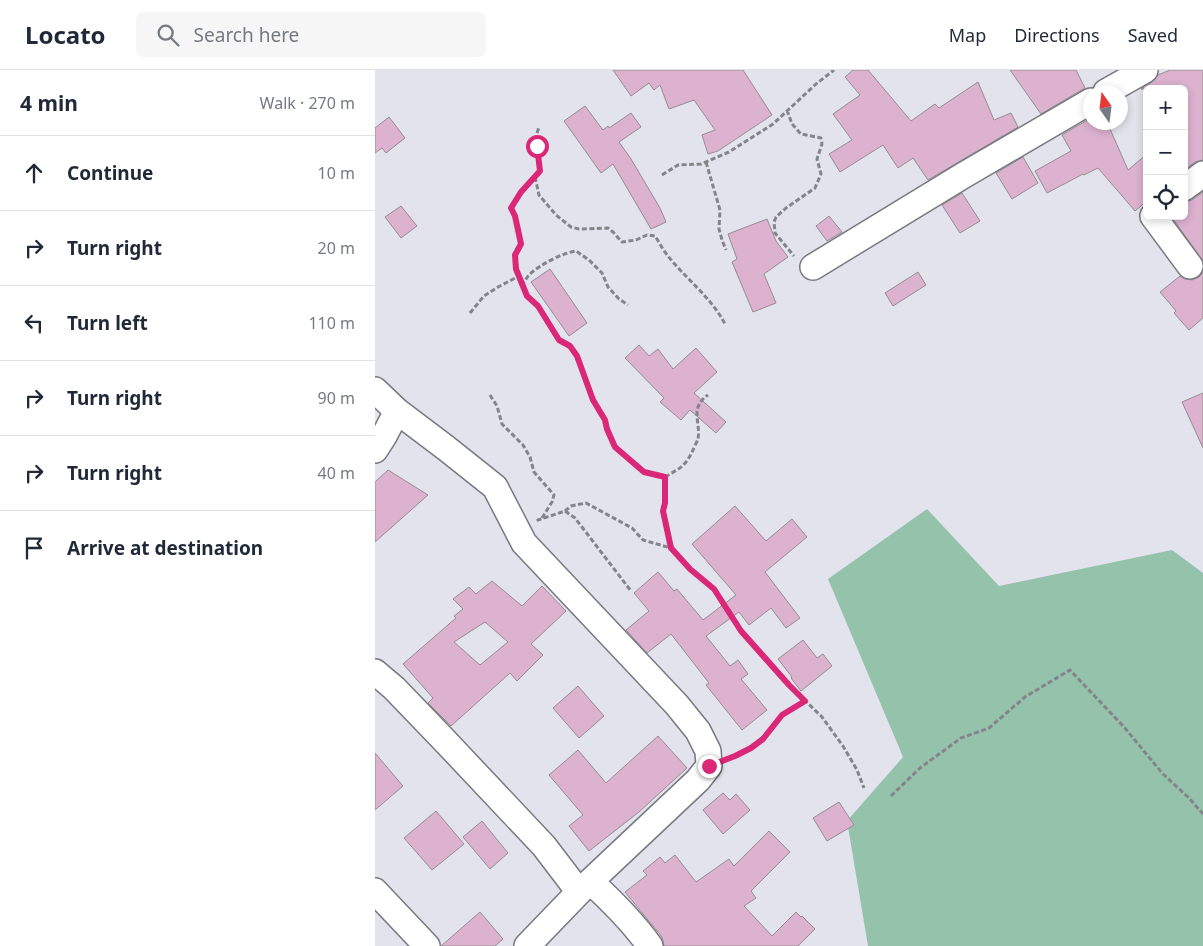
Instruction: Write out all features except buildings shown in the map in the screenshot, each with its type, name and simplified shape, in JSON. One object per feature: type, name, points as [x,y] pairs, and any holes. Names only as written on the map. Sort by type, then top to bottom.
[{"type":"street","points":[[1118,85],[1145,70]]},
{"type":"street","points":[[813,267],[964,175],[1083,106]]},
{"type":"street","points":[[1188,185],[1203,174]]},
{"type":"street","points":[[1156,220],[1190,266]]},
{"type":"street","points":[[375,390],[397,411],[495,487],[523,543],[677,705],[699,731],[708,751],[709,766],[698,780],[585,887],[527,946]]},
{"type":"street","points":[[375,450],[397,411]]},
{"type":"street","points":[[375,672],[394,688],[585,887],[618,906],[650,946]]},
{"type":"street","points":[[375,891],[427,946]]},
{"type":"path","points":[[662,175],[678,165],[701,164],[729,152],[773,124],[834,70]]},
{"type":"path","points":[[787,110],[792,124],[801,134],[821,138],[822,144],[817,159],[821,174],[815,188],[776,217],[774,222],[775,233],[792,255],[813,267]]},
{"type":"path","points":[[539,128],[536,133],[536,139],[540,171],[521,192],[511,208],[515,216],[521,244],[515,255],[516,269],[527,296],[538,306],[559,340],[570,346],[577,356],[593,400],[605,420],[615,447],[644,472],[665,477],[684,466],[691,453],[698,439],[696,419],[698,409],[702,399],[708,395]]},
{"type":"path","points":[[706,162],[720,210],[719,229],[726,250]]},
{"type":"path","points":[[535,177],[539,195],[556,215],[571,227],[579,229],[608,228],[622,242],[636,240],[647,235],[655,236],[668,256],[711,304],[725,324]]},
{"type":"path","points":[[522,286],[529,275],[543,265],[576,251],[589,260],[602,274],[608,287],[619,299],[628,305]]},
{"type":"path","points":[[471,313],[484,296],[498,286],[519,276]]},
{"type":"path","points":[[491,395],[497,406],[502,424],[523,445],[530,457],[534,472],[554,495],[552,502],[541,519]]},
{"type":"path","points":[[665,477],[665,503],[663,511],[671,548],[690,569],[714,589],[741,631],[789,685],[822,717],[843,746],[857,770],[864,788]]},
{"type":"path","points":[[529,549],[529,533],[538,520],[565,511],[571,506],[585,503],[632,528],[643,540],[671,548]]},
{"type":"path","points":[[565,511],[575,518],[631,591]]},
{"type":"path","points":[[891,796],[920,768],[961,738],[989,728],[1025,697],[1070,670],[1124,726],[1163,774],[1203,814]]},
{"type":"path","points":[[709,766],[751,748],[763,739],[782,715],[805,701]]},
{"type":"green space","points":[[927,509],[999,586],[1172,550],[1203,573],[1203,946],[868,946],[847,821],[903,757],[828,579]]},
{"type":"route","points":[[537,146],[540,171],[521,192],[511,208],[515,216],[521,244],[515,255],[516,269],[527,296],[538,306],[559,340],[570,346],[577,356],[593,400],[605,420],[615,447],[644,472],[665,477],[665,503],[663,511],[671,548],[690,569],[714,589],[741,631],[805,701],[782,715],[763,739],[751,748],[709,766]]}]
